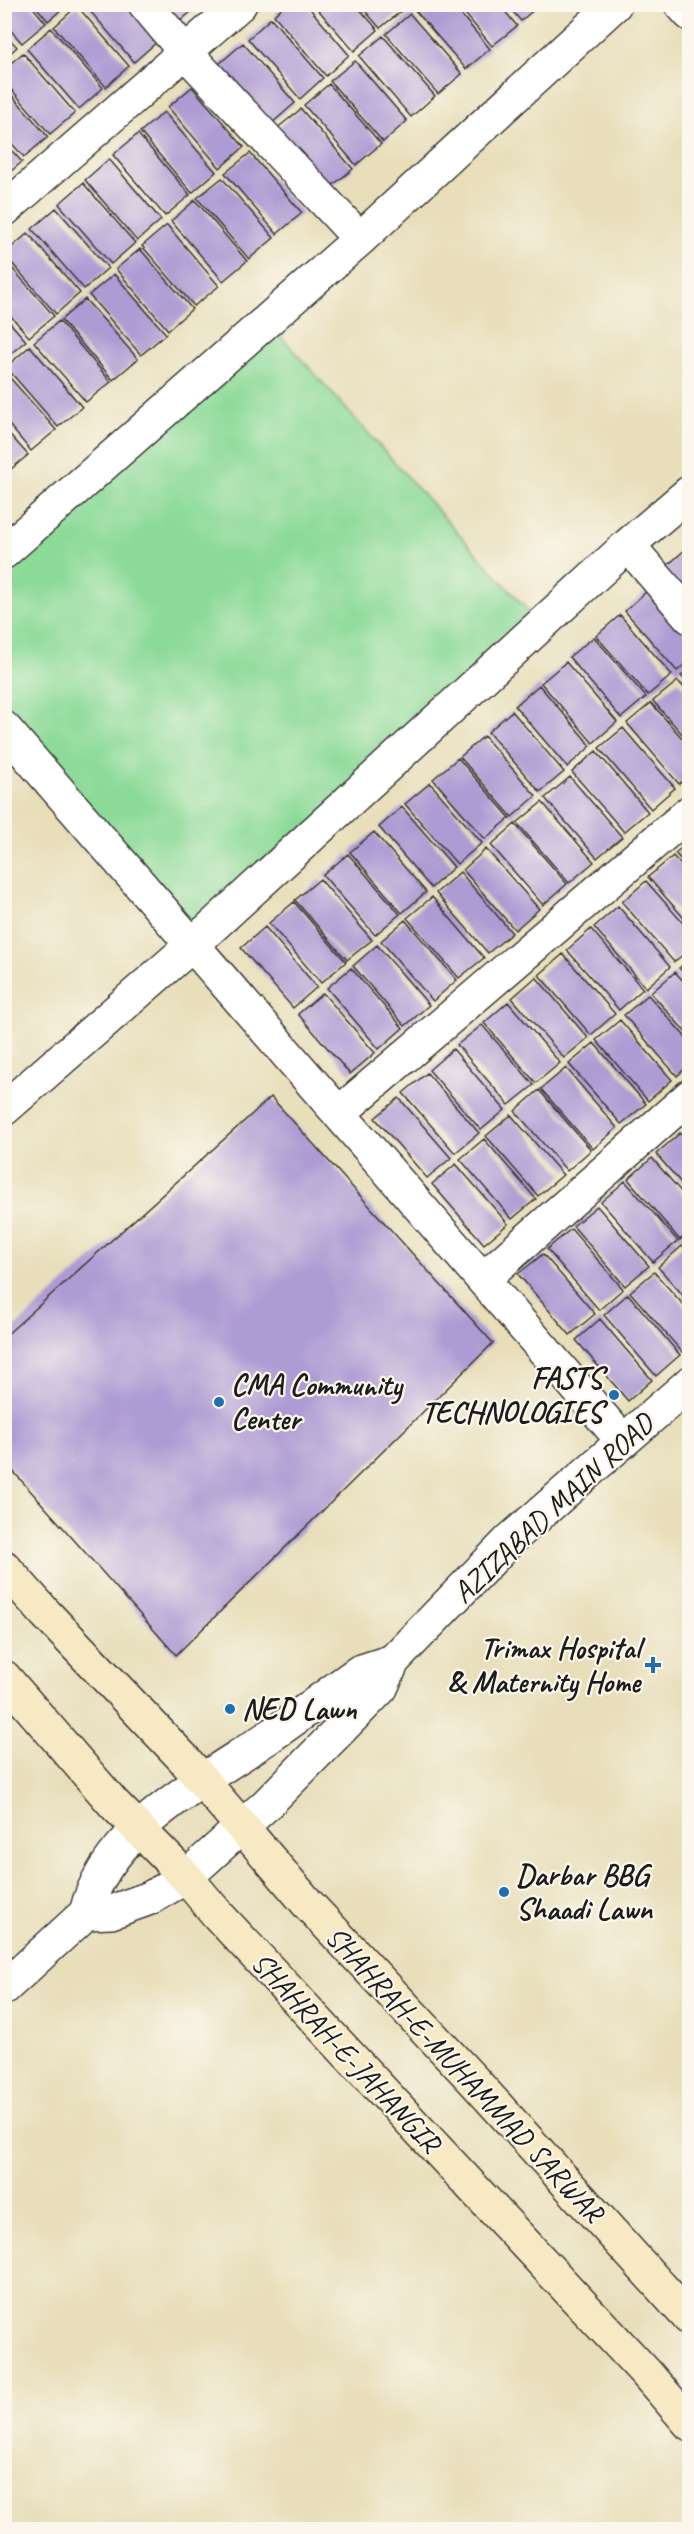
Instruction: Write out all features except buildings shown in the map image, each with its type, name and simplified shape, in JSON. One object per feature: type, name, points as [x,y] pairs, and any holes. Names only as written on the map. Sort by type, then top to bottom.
[{"type":"main road","points":[[4,1567],[143,1715],[242,1828]]},
{"type":"main road","name":"SHAHRAH-E-JAHANGIR","points":[[4,1677],[137,1828],[186,1877],[218,1915],[646,2373],[690,2424]]},
{"type":"main road","name":"SHAHRAH-E-MUHAMMAD SARWAR","points":[[242,1828],[308,1904],[475,2082],[690,2319]]},
{"type":"street","points":[[145,4],[185,52],[360,239]]},
{"type":"street","points":[[4,210],[240,4]]},
{"type":"street","points":[[4,552],[360,239],[615,4]]},
{"type":"street","points":[[681,4],[690,14]]},
{"type":"street","points":[[4,1109],[192,945],[628,545],[690,492]]},
{"type":"street","points":[[628,545],[690,617]]},
{"type":"street","points":[[4,728],[623,1442]]},
{"type":"street","points":[[339,1113],[690,812]]},
{"type":"street","points":[[483,1279],[690,1096]]},
{"type":"street","name":"AZIZABAD MAIN ROAD","points":[[393,1661],[359,1672],[137,1828],[99,1876],[90,1896],[86,1913],[111,1912],[150,1898],[186,1877],[242,1828],[381,1688],[393,1661],[510,1540],[690,1383]]},
{"type":"street","points":[[4,1988],[86,1913]]},
{"type":"green space","points":[[267,321],[541,625],[192,945],[5,728],[4,552]]},
{"type":"place","name":"FASTS TECHNOLOGIES","points":[[614,1395]]},
{"type":"place","name":"CMA Community Center","points":[[219,1402]]},
{"type":"place","name":"Trimax Hospital & Maternity Home","points":[[653,1665]]},
{"type":"place","name":"NED Lawn","points":[[230,1709]]},
{"type":"place","name":"Darbar BBG Shaadi Lawn","points":[[504,1892]]}]
